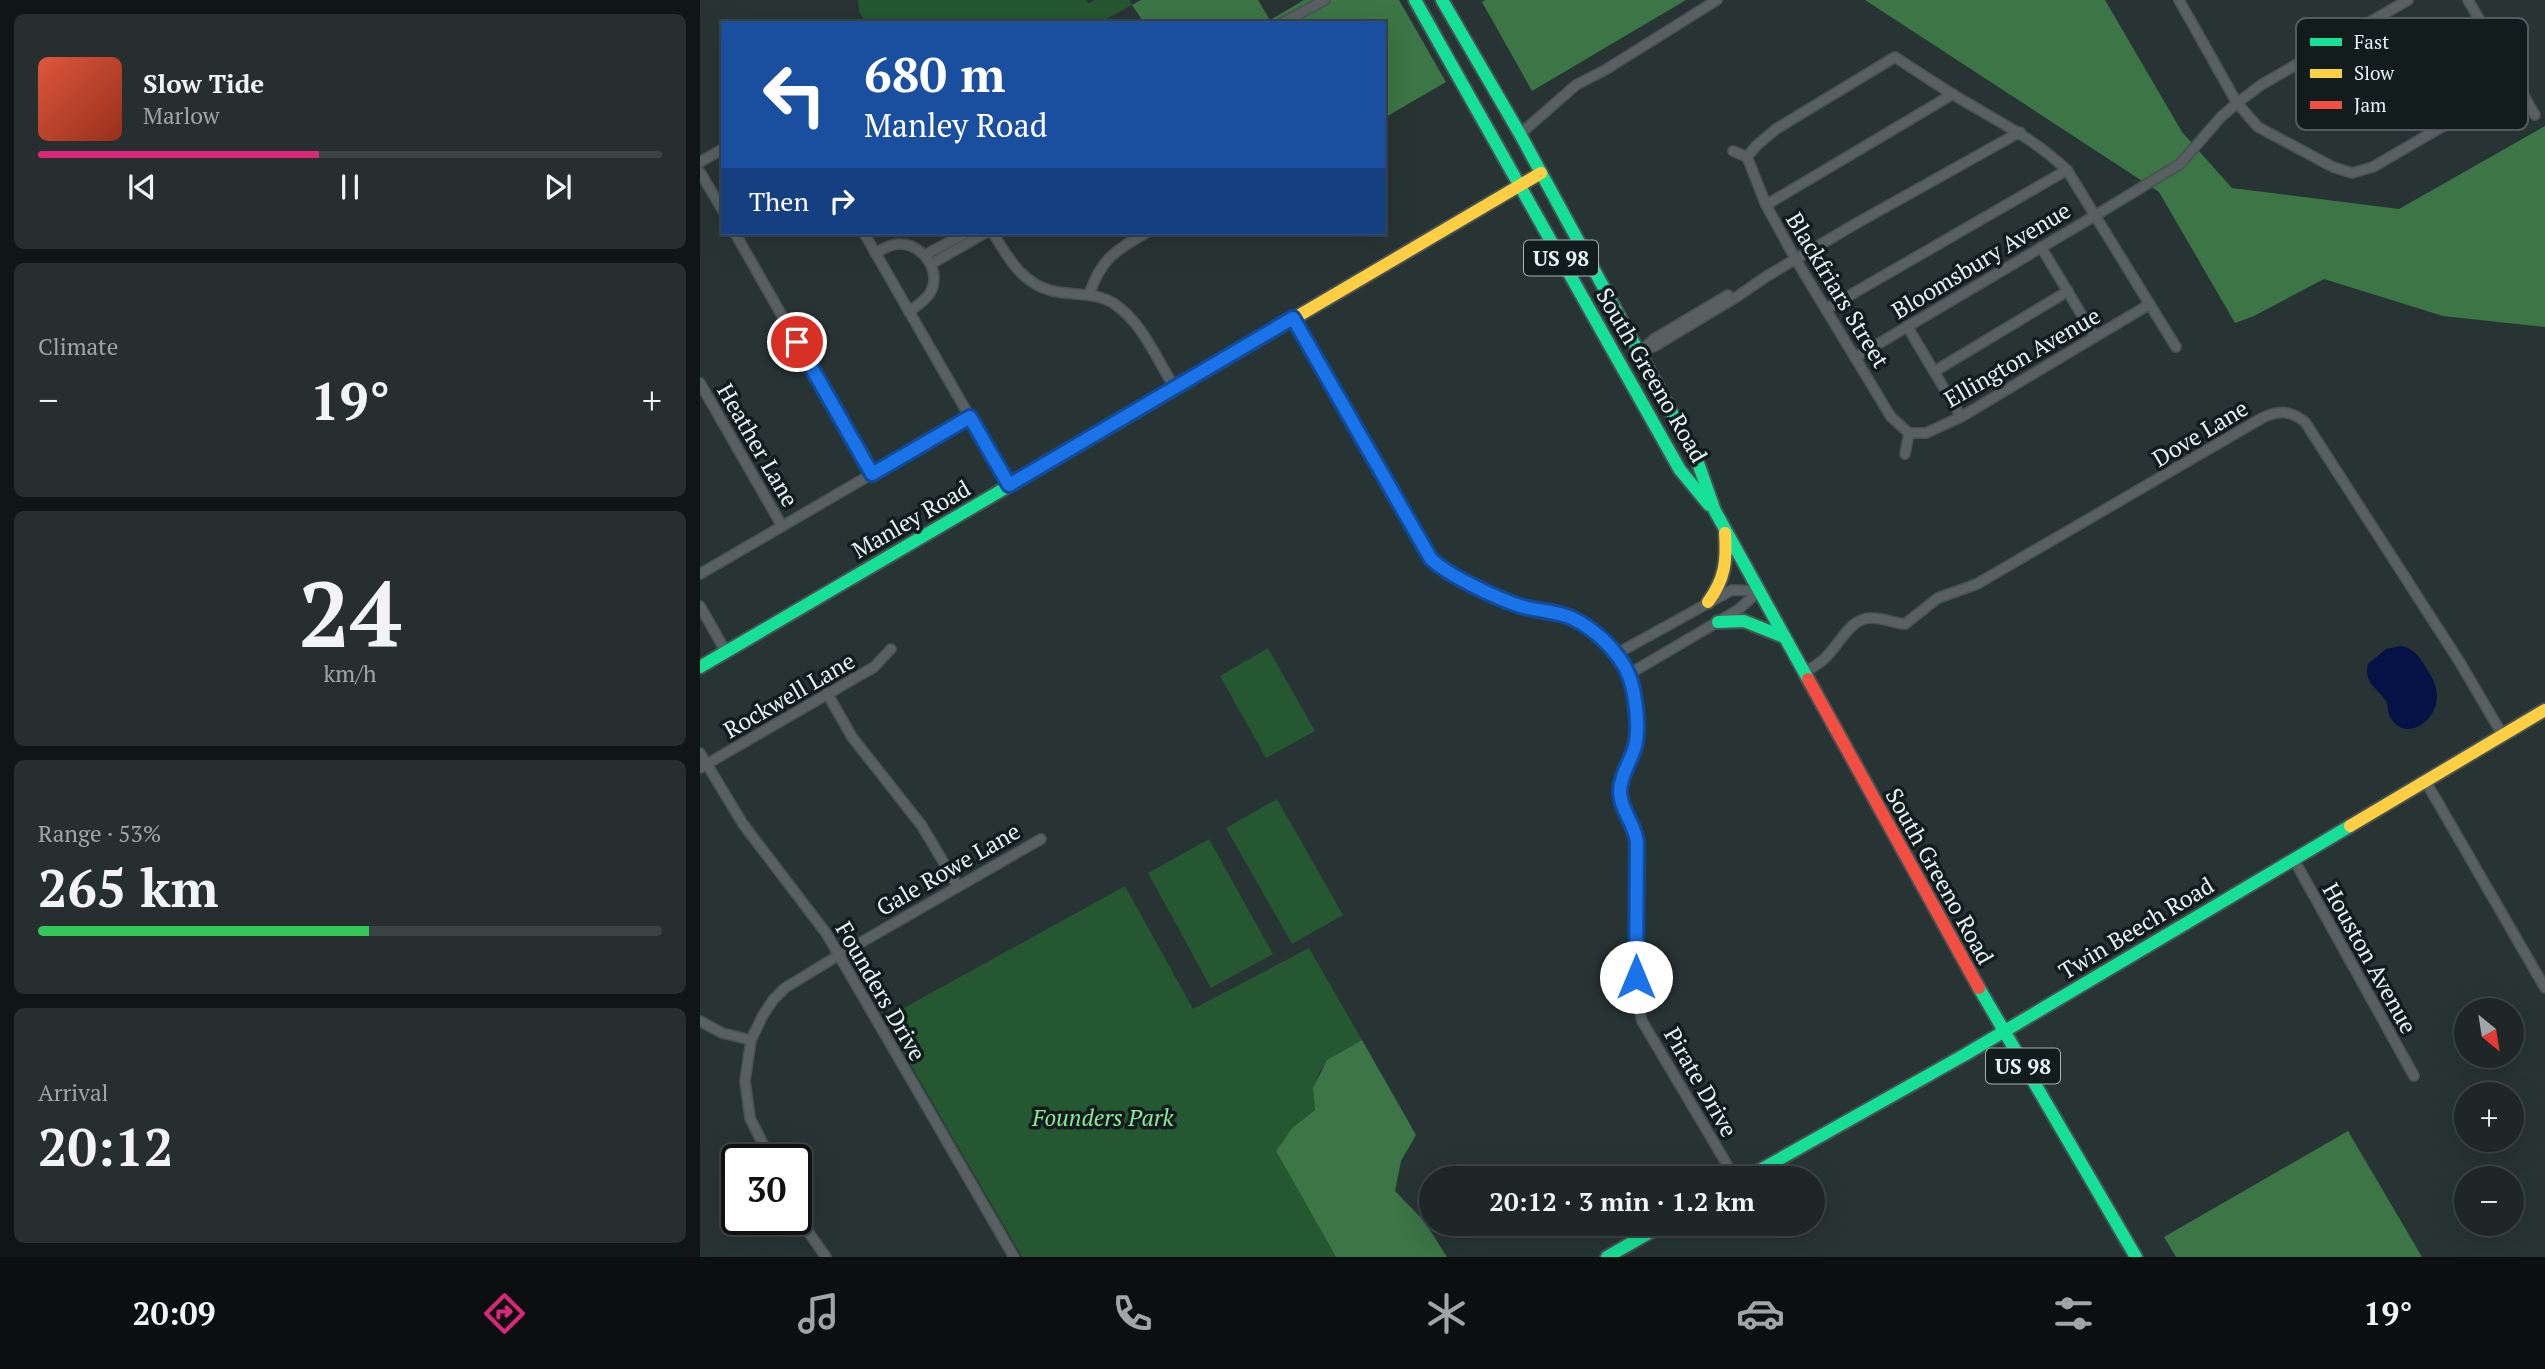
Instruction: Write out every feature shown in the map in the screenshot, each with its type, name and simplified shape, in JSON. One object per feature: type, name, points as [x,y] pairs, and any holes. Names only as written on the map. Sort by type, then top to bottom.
[{"type":"main road","name":"South Greeno Road","points":[[1415,0],[1680,470],[1714,511],[1724,528],[2003,1032],[2136,1257]]},
{"type":"main road","name":"South Greeno Road","points":[[1442,0],[1520,134],[1640,352],[1697,460],[1714,511]]},
{"type":"main road","name":"Manley Road","points":[[700,667],[1541,173]]},
{"type":"main road","points":[[1708,602],[1726,573],[1724,528]]},
{"type":"main road","points":[[1718,622],[1735,619],[1784,637]]},
{"type":"main road","name":"Twin Beech Road","points":[[1766,1166],[2003,1032],[2545,710]]},
{"type":"main road","points":[[1607,1257],[1643,1236]]},
{"type":"street","points":[[1286,21],[1325,0]]},
{"type":"street","points":[[1520,134],[1583,80],[1605,70],[1717,0]]},
{"type":"street","points":[[2177,0],[2237,103],[2250,119],[2269,134],[2333,167],[2352,173],[2372,167],[2436,130]]},
{"type":"street","name":"Bloomsbury Avenue","points":[[2377,18],[2408,0]]},
{"type":"street","points":[[2468,0],[2479,18]]},
{"type":"street","points":[[1733,151],[1747,157],[1776,129],[1895,57],[2020,132],[2046,150],[2067,170],[2176,347]]},
{"type":"street","name":"Bloomsbury Avenue","points":[[1856,356],[2180,164],[2237,103],[2296,65]]},
{"type":"street","points":[[1766,205],[1953,94]]},
{"type":"street","points":[[2528,103],[2535,115]]},
{"type":"street","points":[[1640,352],[1654,339],[1740,288],[1752,285],[2020,132]]},
{"type":"street","points":[[700,162],[721,150]]},
{"type":"street","name":"Blackfriars Street","points":[[1747,157],[1766,205],[1796,260],[1892,417],[1909,433]]},
{"type":"street","points":[[1826,309],[2067,170]]},
{"type":"street","points":[[700,172],[721,208]]},
{"type":"street","points":[[736,235],[872,474]]},
{"type":"street","points":[[865,235],[1009,485]]},
{"type":"street","points":[[925,255],[962,235]]},
{"type":"street","points":[[931,264],[982,235]]},
{"type":"street","points":[[994,235],[1024,277],[1049,290],[1089,295],[1109,301],[1131,318],[1175,388]]},
{"type":"street","points":[[1089,295],[1105,260],[1142,235]]},
{"type":"street","points":[[875,253],[899,243],[917,249],[931,264],[934,278],[929,295],[909,312]]},
{"type":"street","points":[[2041,247],[2095,337]]},
{"type":"street","points":[[1935,371],[2068,291]]},
{"type":"street","name":"Ellington Avenue","points":[[1909,433],[1926,433],[1961,417],[2150,304]]},
{"type":"street","name":"Pirate Drive","points":[[1293,318],[1431,559],[1447,572],[1518,605],[1571,618],[1588,628],[1616,654],[1629,674],[1635,710],[1636,740],[1622,778],[1620,798],[1636,831],[1637,842],[1637,998],[1642,1021],[1728,1166]]},
{"type":"street","points":[[1908,326],[1961,417]]},
{"type":"street","name":"Heather Lane","points":[[700,383],[782,526]]},
{"type":"street","name":"Dove Lane","points":[[1804,673],[1823,660],[1840,643],[1849,628],[1863,619],[1880,618],[1905,624],[1938,598],[1969,588],[1997,574],[2264,417],[2282,412],[2300,418],[2309,428],[2453,651],[2502,734]]},
{"type":"street","points":[[700,574],[970,417]]},
{"type":"street","points":[[1905,454],[1909,433]]},
{"type":"street","points":[[1616,654],[1732,590],[1759,591]]},
{"type":"street","points":[[1629,674],[1738,610],[1759,591]]},
{"type":"street","points":[[700,606],[726,652]]},
{"type":"street","name":"Rockwell Lane","points":[[703,766],[874,667],[891,649]]},
{"type":"street","points":[[827,693],[852,737],[922,826],[957,885]]},
{"type":"street","name":"Founders Drive","points":[[700,753],[703,766],[743,824],[813,915],[839,955],[1014,1257]]},
{"type":"street","points":[[2426,782],[2545,988]]},
{"type":"street","name":"Gale Rowe Lane","points":[[762,1144],[746,1100],[746,1063],[751,1040],[763,1014],[785,988],[957,885],[1041,839]]},
{"type":"street","name":"Houston Avenue","points":[[2293,858],[2414,1076]]},
{"type":"street","points":[[700,1021],[722,1033],[751,1040]]},
{"type":"street","points":[[811,1235],[826,1257]]},
{"type":"green space","points":[[858,0],[1086,0],[1089,3],[1095,0],[1130,0],[1132,5],[1103,21],[865,21],[859,11]]},
{"type":"green space","points":[[1141,0],[1258,0],[1270,20],[1304,0],[1399,0],[1446,82],[1386,117],[1386,21],[1143,21],[1132,5]]},
{"type":"green space","points":[[1686,0],[1532,91],[1482,2]]},
{"type":"green space","points":[[1865,0],[2105,0],[2182,132],[2232,188],[2399,209],[2545,126],[2545,327],[2443,316],[2324,279],[2254,316],[2235,323],[2159,192]]},
{"type":"green space","points":[[1268,648],[1315,731],[1266,758],[1220,676]]},
{"type":"green space","points":[[1277,799],[1343,915],[1292,944],[1226,828]]},
{"type":"green space","points":[[1209,839],[1273,954],[1211,988],[1148,873]]},
{"type":"green space","name":"Founders Park","points":[[1125,886],[1193,1009],[1309,948],[1362,1040],[1339,1053],[1324,1066],[1316,1083],[1315,1110],[1292,1128],[1276,1151],[1336,1257],[1022,1257],[884,1019]]},
{"type":"green space","points":[[1362,1040],[1416,1135],[1401,1161],[1395,1191],[1419,1216],[1419,1236],[1434,1236],[1447,1257],[1336,1257],[1276,1151],[1292,1128],[1315,1110],[1313,1088],[1327,1060]]},
{"type":"green space","points":[[2348,1131],[2422,1257],[2176,1257],[2164,1237]]},
{"type":"shaded area","points":[[2401,646],[2420,659],[2437,692],[2432,713],[2420,726],[2412,729],[2397,725],[2390,717],[2386,701],[2369,681],[2367,671],[2368,664],[2386,649]]},
{"type":"traffic: fast","points":[[1415,0],[1680,470],[1709,505]]},
{"type":"traffic: fast","points":[[1442,0],[1520,134],[1672,413],[1697,460],[1715,511],[1808,679]]},
{"type":"traffic: fast","points":[[700,667],[1101,432]]},
{"type":"traffic: fast","points":[[1718,622],[1744,621],[1784,637]]},
{"type":"traffic: fast","points":[[1767,1166],[1966,1054],[2350,826]]},
{"type":"traffic: fast","points":[[1979,988],[2136,1257]]},
{"type":"traffic: fast","points":[[1607,1257],[1643,1236]]},
{"type":"traffic: slow","points":[[1101,432],[1541,173]]},
{"type":"traffic: slow","points":[[1708,602],[1724,569],[1725,533]]},
{"type":"traffic: slow","points":[[2350,826],[2545,710]]},
{"type":"traffic: jam","points":[[1808,679],[1979,988]]},
{"type":"route","points":[[797,342],[872,474],[970,417],[1009,485],[1293,318],[1431,559],[1447,572],[1518,605],[1571,618],[1588,628],[1616,654],[1629,674],[1635,710],[1636,740],[1622,778],[1620,798],[1636,831],[1637,842],[1636,977]]}]
